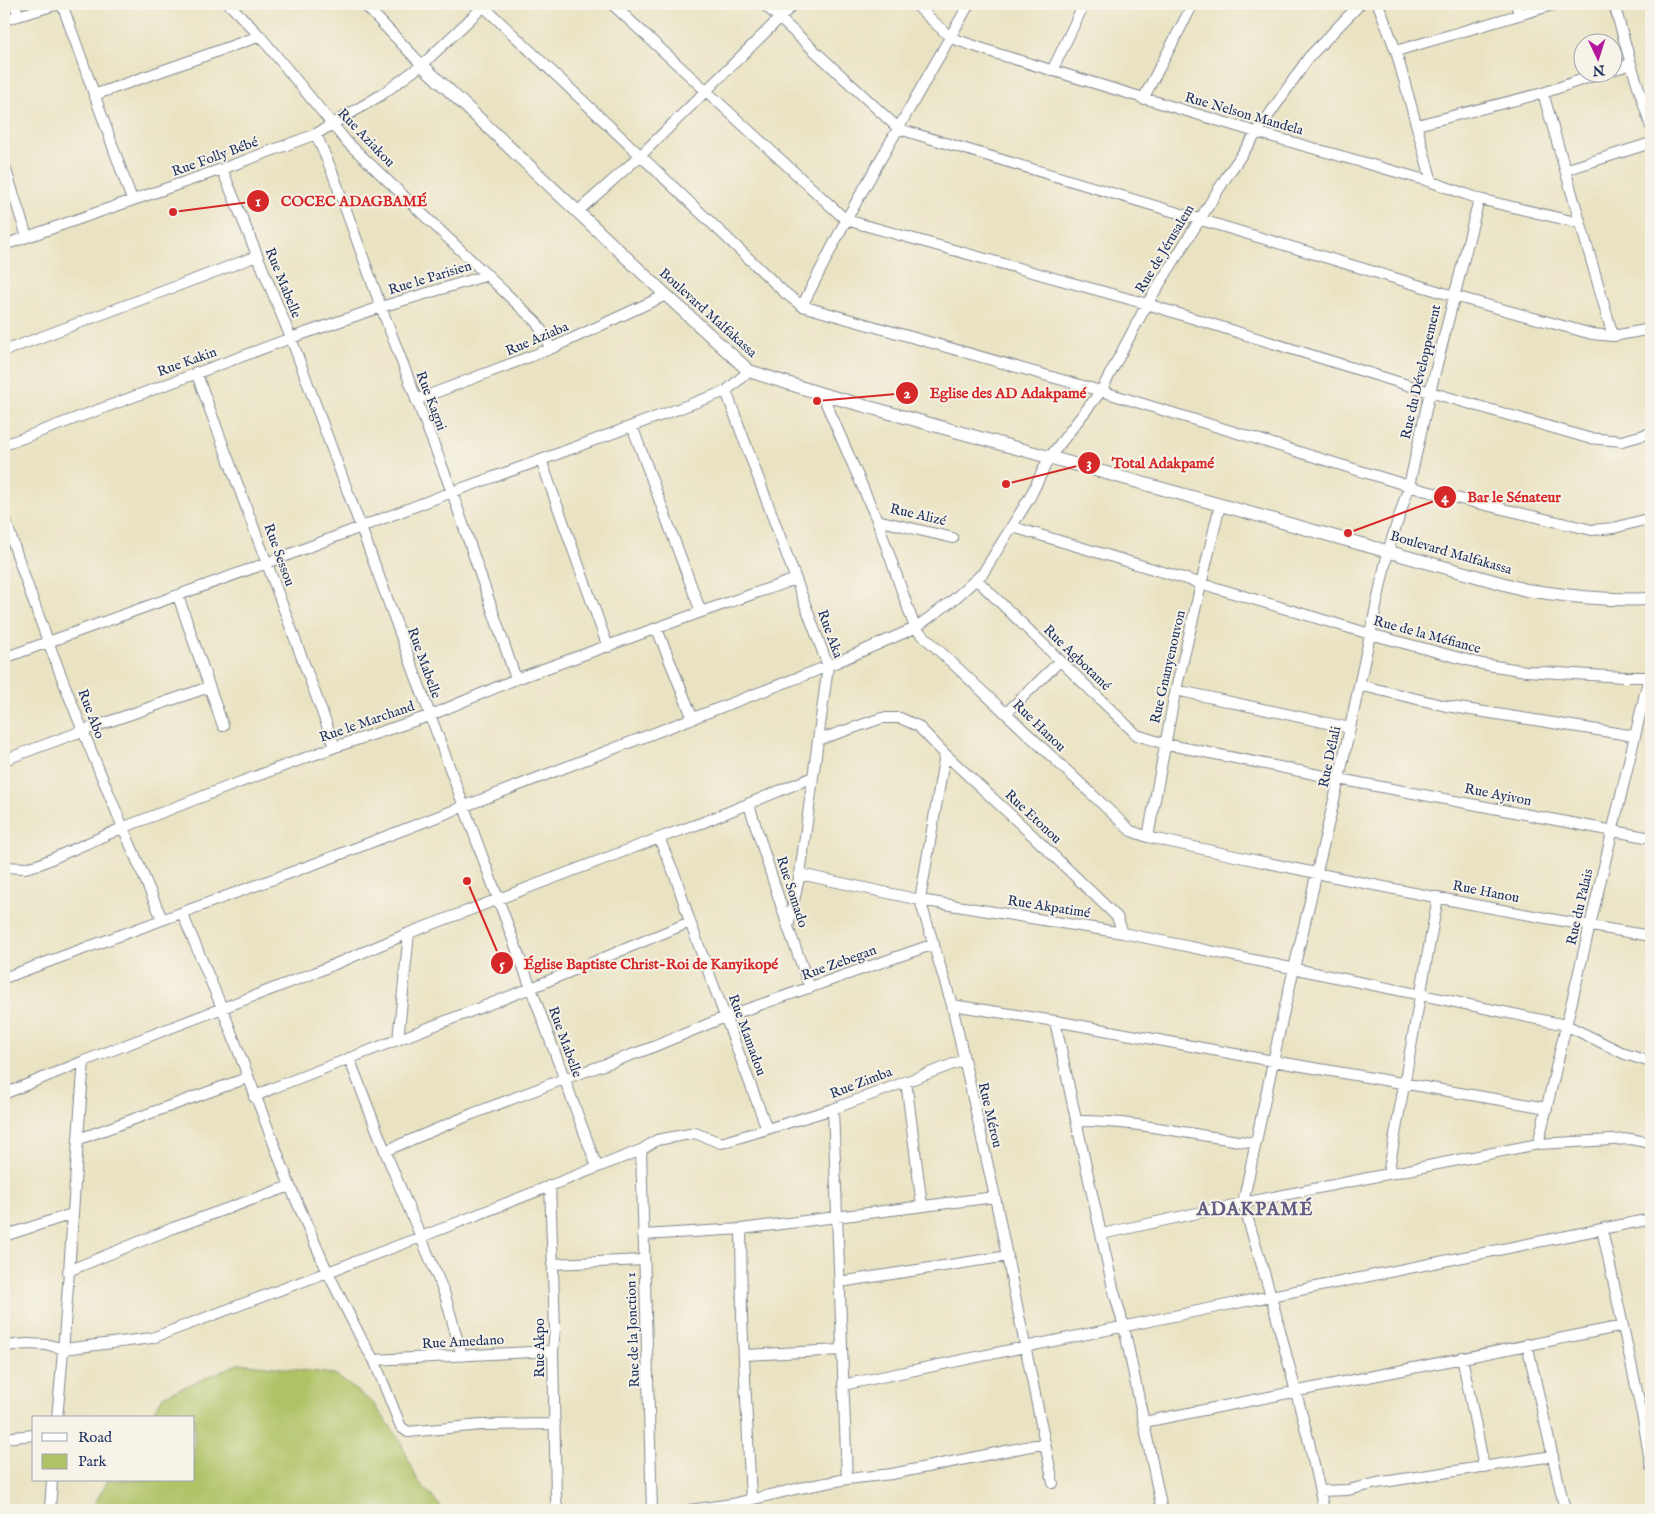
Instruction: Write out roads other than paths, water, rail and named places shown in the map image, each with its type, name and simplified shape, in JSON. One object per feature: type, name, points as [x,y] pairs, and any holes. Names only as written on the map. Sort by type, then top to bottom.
[{"type":"street","points":[[15,4],[18,15]]},
{"type":"street","points":[[4,20],[60,4],[132,200]]},
{"type":"street","name":"Rue Aziakou","points":[[229,4],[260,36],[346,141],[488,274],[536,322],[546,338],[550,349]]},
{"type":"street","name":"Boulevard Malfakassa","points":[[364,4],[422,65],[666,296],[748,370],[822,394],[1526,590],[1578,597],[1651,599]]},
{"type":"street","points":[[612,4],[846,220],[1147,304],[1430,392],[1588,438],[1622,441],[1651,433]]},
{"type":"street","points":[[764,4],[899,129],[1454,296],[1592,334],[1612,336],[1651,329]]},
{"type":"street","points":[[577,212],[640,156],[794,4]]},
{"type":"street","name":"Rue Nelson Mandela","points":[[915,4],[950,38],[1143,99],[1432,182],[1479,200],[1580,223]]},
{"type":"street","points":[[802,306],[846,220],[969,4]]},
{"type":"street","points":[[1052,71],[1084,4]]},
{"type":"street","points":[[1143,99],[1193,4]]},
{"type":"street","name":"Rue de Jérusalem","points":[[4,978],[325,860],[828,666],[915,628],[952,602],[977,580],[1013,527],[1049,458],[1101,391],[1147,304],[1198,220],[1256,132],[1309,57],[1360,4]]},
{"type":"street","points":[[1378,4],[1396,52],[1432,182]]},
{"type":"street","points":[[1396,52],[1518,9],[1556,4]]},
{"type":"street","points":[[1614,4],[1651,127]]},
{"type":"street","points":[[483,5],[784,292],[802,306],[1101,391],[1409,486],[1592,530],[1614,528],[1651,518]]},
{"type":"street","name":"Rue Folly Bébé","points":[[4,245],[222,170],[316,134],[334,125],[381,95],[422,65],[483,5]]},
{"type":"street","points":[[94,95],[260,36]]},
{"type":"street","points":[[1622,67],[1631,64]]},
{"type":"street","points":[[1417,125],[1543,93],[1575,82]]},
{"type":"street","points":[[1543,93],[1612,336]]},
{"type":"street","name":"Rue Kagni","points":[[316,134],[333,174],[381,307],[452,492],[516,679]]},
{"type":"street","points":[[1565,170],[1651,143]]},
{"type":"street","points":[[4,164],[27,237]]},
{"type":"street","name":"Rue Mabelle","points":[[222,170],[291,338],[359,527],[597,1167]]},
{"type":"street","name":"Rue du Développement","points":[[1388,551],[1409,486],[1430,392],[1479,200]]},
{"type":"street","points":[[4,350],[258,256]]},
{"type":"street","name":"Rue le Parisien","points":[[381,307],[488,274]]},
{"type":"street","name":"Rue Aziaba","points":[[416,400],[550,349],[666,296]]},
{"type":"street","name":"Rue Kakin","points":[[4,445],[196,372],[381,307]]},
{"type":"street","points":[[4,658],[178,596],[726,391],[748,370]]},
{"type":"street","name":"Rue Sessou","points":[[196,372],[335,747]]},
{"type":"street","name":"Rue Aka","points":[[726,391],[828,666],[800,874],[788,927]]},
{"type":"street","points":[[822,394],[877,520],[915,628]]},
{"type":"street","points":[[632,426],[700,612]]},
{"type":"street","points":[[541,460],[608,647]]},
{"type":"street","name":"Rue Gnanyenouvon","points":[[1148,837],[1176,690],[1220,505]]},
{"type":"street","name":"Rue Abo","points":[[4,515],[48,642],[82,730],[162,919]]},
{"type":"street","name":"Rue Alizé","points":[[877,520],[953,538]]},
{"type":"street","name":"Rue de la Méfiance","points":[[1013,527],[1370,634],[1482,664],[1526,671],[1650,677]]},
{"type":"street","name":"Rue Délali","points":[[1243,1203],[1272,1061],[1339,779],[1388,551]]},
{"type":"street","name":"Rue le Marchand","points":[[4,867],[25,868],[40,864],[122,828],[335,747],[429,716],[516,679],[796,579]]},
{"type":"street","name":"Rue Agbotamé","points":[[977,580],[1136,735],[1165,744],[1339,779]]},
{"type":"street","points":[[178,596],[223,726]]},
{"type":"street","name":"Rue Hanou","points":[[915,628],[1127,829],[1148,837],[1316,874],[1651,936]]},
{"type":"street","points":[[657,629],[693,719]]},
{"type":"street","points":[[1006,713],[1060,661]]},
{"type":"street","name":"Rue du Palais","points":[[1538,1144],[1650,677]]},
{"type":"street","points":[[1359,685],[1446,706],[1635,736]]},
{"type":"street","points":[[4,760],[82,730],[209,687]]},
{"type":"street","points":[[1176,690],[1350,728]]},
{"type":"street","name":"Rue Etonou","points":[[818,740],[882,718],[900,718],[918,726],[945,754],[1117,917],[1123,933]]},
{"type":"street","name":"Rue Mérou","points":[[945,754],[920,900],[952,1005],[1008,1256],[1053,1483]]},
{"type":"street","points":[[4,1094],[409,933],[750,805],[813,778]]},
{"type":"street","name":"Rue Ayivon","points":[[1339,779],[1651,838]]},
{"type":"street","name":"Rue Somado","points":[[750,805],[788,927],[810,988]]},
{"type":"street","name":"Rue Mamadou","points":[[659,838],[676,878],[690,922],[767,1129]]},
{"type":"street","name":"Rue Akpatimé","points":[[800,874],[920,900],[1123,933],[1566,1025],[1625,1054],[1651,1062]]},
{"type":"street","points":[[1388,1174],[1438,898]]},
{"type":"street","points":[[182,913],[222,1008],[254,1097],[290,1186],[328,1273],[374,1360],[401,1427],[408,1432],[481,1425],[555,1424]]},
{"type":"street","points":[[254,1097],[349,1058],[531,988],[690,922]]},
{"type":"street","points":[[398,1040],[409,933]]},
{"type":"street","name":"Rue Zebegan","points":[[385,1151],[564,1079],[648,1049],[726,1017],[934,944]]},
{"type":"street","points":[[952,1005],[1055,1021],[1272,1061],[1547,1108]]},
{"type":"street","points":[[1055,1021],[1113,1288],[1124,1327],[1162,1510]]},
{"type":"street","points":[[349,1058],[385,1151],[445,1295],[462,1356]]},
{"type":"street","name":"Rue Zimba","points":[[4,1346],[28,1344],[64,1349],[152,1338],[422,1237],[640,1150],[657,1140],[695,1133],[721,1143],[833,1109],[964,1060]]},
{"type":"street","points":[[57,1416],[64,1349],[84,1062]]},
{"type":"street","points":[[79,1140],[247,1078]]},
{"type":"street","points":[[906,1081],[922,1206]]},
{"type":"street","points":[[833,1109],[847,1479]]},
{"type":"street","points":[[1076,1121],[1160,1127],[1254,1143]]},
{"type":"street","points":[[1102,1234],[1243,1203],[1538,1144],[1630,1139],[1651,1143]]},
{"type":"street","name":"Rue de la Jonction 1","points":[[640,1150],[652,1510]]},
{"type":"street","points":[[68,1271],[173,1228],[290,1186]]},
{"type":"street","name":"Rue Akpo","points":[[550,1186],[555,1329],[557,1510]]},
{"type":"street","points":[[643,1235],[741,1229],[995,1197]]},
{"type":"street","points":[[1243,1203],[1271,1296],[1324,1510]]},
{"type":"street","points":[[4,1236],[72,1214]]},
{"type":"street","points":[[843,1385],[1651,1219]]},
{"type":"street","points":[[741,1229],[742,1318],[751,1499]]},
{"type":"street","points":[[1602,1229],[1643,1419],[1651,1467]]},
{"type":"street","points":[[840,1282],[1008,1256]]},
{"type":"street","points":[[552,1264],[644,1260]]},
{"type":"street","points":[[1144,1422],[1295,1390],[1623,1326]]},
{"type":"street","points":[[1527,1344],[1565,1510],[1572,1510]]},
{"type":"street","points":[[744,1355],[841,1350]]},
{"type":"street","name":"Rue Amedano","points":[[374,1360],[554,1351]]},
{"type":"street","points":[[1462,1357],[1484,1466]]},
{"type":"street","points":[[4,1438],[32,1435]]},
{"type":"street","points":[[690,1510],[733,1507],[751,1499],[847,1479],[892,1474],[1045,1443]]},
{"type":"street","points":[[1320,1491],[1348,1490],[1378,1483],[1553,1456]]},
{"type":"street","points":[[50,1510],[52,1482]]},
{"type":"place","name":"COCEC ADAGBAMÉ","points":[[173,212]]},
{"type":"place","name":"Eglise des AD Adakpamé","points":[[817,401]]},
{"type":"place","name":"Total Adakpamé","points":[[1006,484]]},
{"type":"place","name":"Bar le Sénateur","points":[[1348,533]]},
{"type":"place","name":"Église Baptiste Christ-Roi de Kanyikopé","points":[[467,881]]},
{"type":"district","name":"ADAKPAMÉ","points":[[1255,1210]]}]
